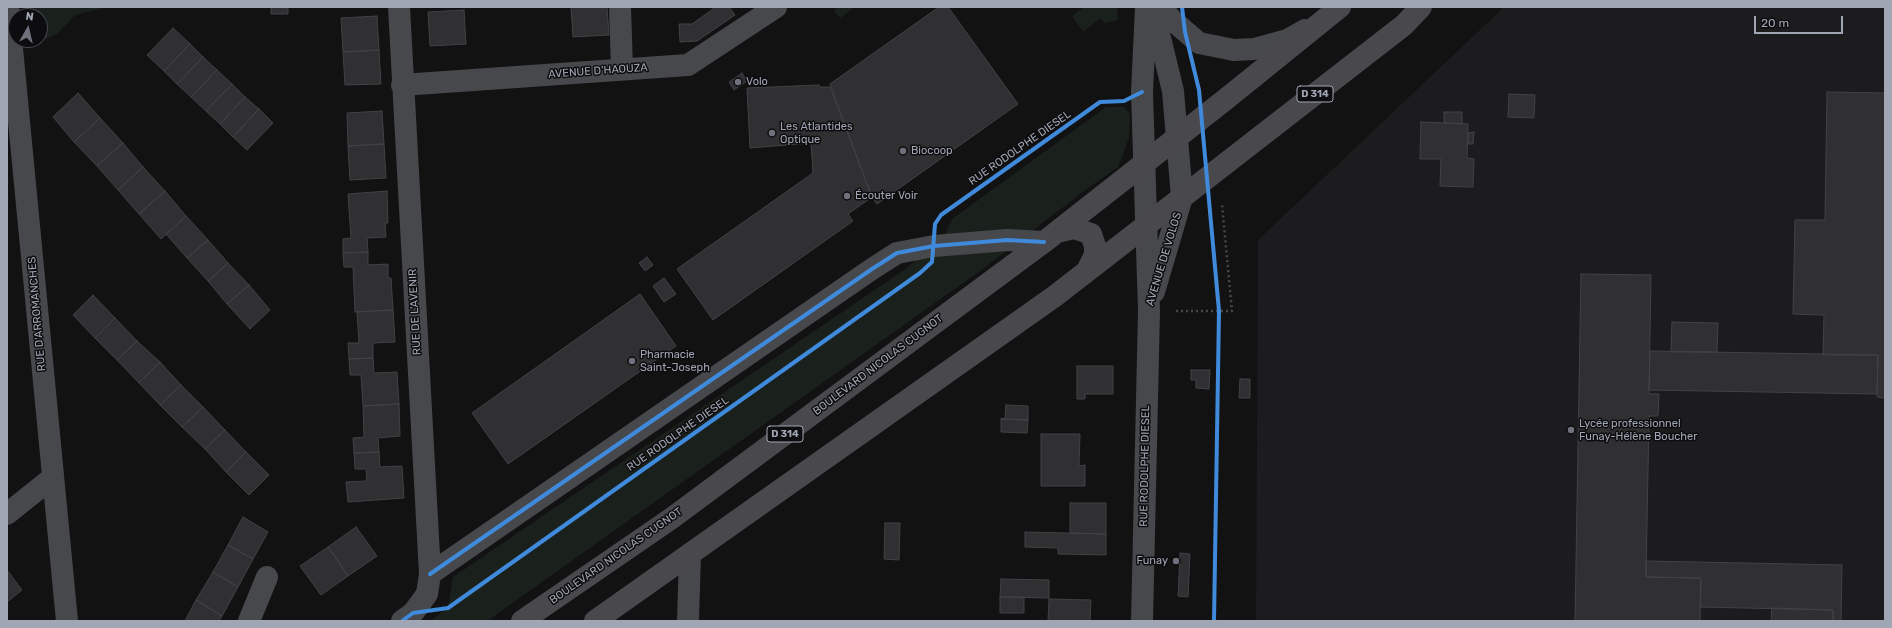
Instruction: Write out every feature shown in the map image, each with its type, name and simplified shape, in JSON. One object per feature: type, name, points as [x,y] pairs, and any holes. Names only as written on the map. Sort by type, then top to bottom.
[{"type":"main road","name":"BOULEVARD NICOLAS CUGNOT","points":[[595,621],[1055,296],[1404,25],[1421,7]]},
{"type":"main road","name":"BOULEVARD NICOLAS CUGNOT","points":[[522,621],[672,518],[1050,237],[1336,11]]},
{"type":"main road","name":"BOULEVARD NICOLAS CUGNOT","points":[[1050,237],[1074,228],[1091,234],[1095,246],[1095,255],[1087,271]]},
{"type":"street","name":"RUE D'ARROMANCHES","points":[[8,7],[14,147],[67,621]]},
{"type":"street","name":"RUE DE L'AVENIR","points":[[399,7],[402,85],[430,574],[426,594],[408,617]]},
{"type":"street","points":[[620,7],[622,70]]},
{"type":"street","name":"AVENUE DE VOLOS","points":[[1146,7],[1142,92],[1145,226],[1149,311]]},
{"type":"street","name":"AVENUE DE VOLOS","points":[[1149,311],[1182,197],[1173,91],[1152,7]]},
{"type":"street","points":[[1162,7],[1171,19],[1199,43],[1234,50],[1254,49],[1287,40],[1336,11]]},
{"type":"street","name":"AVENUE D'HAOUZA","points":[[402,85],[688,65],[773,8]]},
{"type":"street","points":[[430,574],[897,253],[934,246],[1050,237]]},
{"type":"street","name":"RUE RODOLPHE DIESEL","points":[[1142,621],[1149,311]]},
{"type":"street","points":[[7,514],[52,478]]},
{"type":"street","points":[[688,621],[690,554]]},
{"type":"street","points":[[249,621],[267,577]]},
{"type":"path","points":[[1149,311],[1232,311],[1222,206]]},
{"type":"path","points":[[1219,303],[1219,319]]},
{"type":"shaded area","points":[[108,7],[75,15],[57,34],[48,38],[48,8],[23,8]]},
{"type":"shaded area","points":[[838,7],[855,7],[840,18],[834,10]]},
{"type":"shaded area","points":[[1084,7],[1117,7],[1118,20],[1105,23],[1100,18],[1083,32],[1072,16]]},
{"type":"shaded area","name":"Lycée professionnel Funay-Hélène Boucher","points":[[1504,7],[1885,7],[1885,621],[1256,621],[1258,240]]},
{"type":"shaded area","points":[[1106,107],[1124,107],[1130,114],[1129,138],[1118,167],[1084,191],[980,271],[487,621],[430,621],[448,608],[453,577],[904,270],[934,246],[946,232],[952,219]]},
{"type":"building","points":[[271,7],[288,7],[288,14],[271,14]]},
{"type":"building","points":[[571,7],[607,7],[609,35],[573,37]]},
{"type":"building","points":[[716,7],[729,7],[735,15],[697,41],[680,42],[679,24],[692,24]]},
{"type":"building","name":"Biocoop","points":[[939,7],[948,7],[1018,104],[877,204],[872,197],[830,84]]},
{"type":"building","points":[[464,10],[466,44],[430,46],[428,12]]},
{"type":"building","points":[[377,16],[379,50],[343,52],[341,18]]},
{"type":"building","points":[[173,28],[190,44],[164,71],[147,55]]},
{"type":"building","points":[[190,44],[203,57],[177,84],[164,71]]},
{"type":"building","points":[[379,50],[381,84],[345,85],[343,52]]},
{"type":"building","points":[[203,57],[217,70],[191,97],[177,84]]},
{"type":"building","points":[[217,70],[232,84],[206,111],[191,97]]},
{"type":"building","name":"Volo","points":[[742,73],[747,81],[734,90],[729,82]]},
{"type":"building","points":[[232,84],[245,97],[220,124],[206,111]]},
{"type":"building","points":[[819,85],[820,87],[830,87],[872,197],[848,214],[853,221],[713,320],[677,269],[813,173],[811,143],[750,148],[747,88]]},
{"type":"building","points":[[1827,92],[1885,93],[1885,398],[1877,397],[1878,355],[1823,355],[1824,315],[1793,314],[1795,220],[1825,220]]},
{"type":"building","points":[[78,93],[100,118],[74,142],[53,117]]},
{"type":"building","points":[[1509,94],[1535,95],[1534,118],[1508,117]]},
{"type":"building","points":[[245,97],[259,109],[233,137],[220,124]]},
{"type":"building","points":[[259,109],[273,123],[247,150],[233,137]]},
{"type":"building","points":[[382,111],[384,144],[348,146],[347,113]]},
{"type":"building","points":[[1444,112],[1462,112],[1462,124],[1444,123]]},
{"type":"building","points":[[100,118],[123,143],[97,166],[74,142]]},
{"type":"building","points":[[1421,122],[1468,124],[1467,158],[1474,159],[1473,187],[1440,186],[1441,159],[1420,159]]},
{"type":"building","points":[[1474,132],[1473,144],[1468,144],[1468,133]]},
{"type":"building","points":[[123,143],[143,167],[118,190],[97,166]]},
{"type":"building","points":[[384,144],[386,178],[350,180],[348,146]]},
{"type":"building","points":[[143,167],[165,191],[139,214],[118,190]]},
{"type":"building","points":[[165,191],[186,216],[161,239],[139,214]]},
{"type":"building","points":[[387,191],[388,223],[385,223],[386,237],[367,238],[368,252],[343,253],[343,239],[351,238],[348,194]]},
{"type":"building","points":[[186,216],[208,240],[187,258],[166,234]]},
{"type":"building","points":[[208,240],[228,263],[208,281],[187,258]]},
{"type":"building","points":[[368,252],[368,265],[388,264],[388,278],[391,278],[393,310],[355,312],[353,267],[344,267],[343,253]]},
{"type":"building","points":[[647,257],[653,265],[645,271],[639,263]]},
{"type":"building","points":[[228,263],[249,285],[227,304],[208,281]]},
{"type":"building","points":[[1581,274],[1651,275],[1649,394],[1659,394],[1658,416],[1649,416],[1646,577],[1701,578],[1700,621],[1575,621]]},
{"type":"building","points":[[664,278],[676,294],[664,302],[653,286]]},
{"type":"building","points":[[249,285],[270,310],[250,329],[227,304]]},
{"type":"building","points":[[640,294],[676,346],[508,464],[472,413]]},
{"type":"building","points":[[93,295],[115,318],[95,338],[73,315]]},
{"type":"building","points":[[393,310],[395,342],[373,343],[373,358],[349,359],[348,343],[359,343],[357,312]]},
{"type":"building","points":[[115,318],[137,341],[117,360],[95,338]]},
{"type":"building","points":[[1672,322],[1718,323],[1717,352],[1671,352]]},
{"type":"building","points":[[137,341],[160,362],[139,383],[117,360]]},
{"type":"building","points":[[1650,351],[1878,355],[1877,394],[1649,390]]},
{"type":"building","points":[[373,358],[374,373],[397,372],[399,404],[363,406],[361,375],[350,375],[349,359]]},
{"type":"building","points":[[160,362],[181,385],[160,405],[139,383]]},
{"type":"building","points":[[1077,366],[1113,366],[1113,394],[1085,394],[1085,399],[1077,399]]},
{"type":"building","points":[[1191,370],[1210,370],[1209,389],[1196,388],[1196,380],[1191,380]]},
{"type":"building","points":[[1240,379],[1250,379],[1250,398],[1239,398]]},
{"type":"building","points":[[181,385],[203,407],[182,427],[160,405]]},
{"type":"building","points":[[399,404],[400,436],[378,438],[379,452],[354,453],[353,438],[364,437],[363,406]]},
{"type":"building","points":[[1006,405],[1028,406],[1028,420],[1001,419],[1005,418]]},
{"type":"building","points":[[203,407],[225,430],[205,449],[182,427]]},
{"type":"building","points":[[1001,419],[1028,420],[1027,433],[1001,432]]},
{"type":"building","points":[[225,430],[246,452],[226,472],[205,449]]},
{"type":"building","points":[[1041,434],[1080,434],[1079,466],[1085,465],[1085,486],[1041,486]]},
{"type":"building","points":[[246,452],[269,475],[249,495],[226,472]]},
{"type":"building","points":[[379,452],[380,467],[402,466],[404,498],[348,502],[346,482],[367,481],[366,469],[355,469],[354,453]]},
{"type":"building","points":[[1070,503],[1106,503],[1106,534],[1070,533]]},
{"type":"building","points":[[243,517],[268,532],[253,559],[228,545]]},
{"type":"building","points":[[885,523],[900,523],[899,560],[884,559]]},
{"type":"building","points":[[356,527],[377,556],[348,576],[328,547]]},
{"type":"building","points":[[1025,532],[1106,534],[1106,555],[1058,554],[1058,548],[1025,547]]},
{"type":"building","points":[[228,545],[253,559],[238,587],[213,572]]},
{"type":"building","points":[[328,547],[348,576],[321,595],[300,566]]},
{"type":"building","points":[[1180,553],[1190,554],[1188,597],[1178,596]]},
{"type":"building","points":[[1646,561],[1842,565],[1841,621],[1833,621],[1833,610],[1700,607],[1701,578],[1646,577]]},
{"type":"building","points":[[7,570],[22,590],[7,602]]},
{"type":"building","points":[[213,572],[238,587],[222,616],[196,600]]},
{"type":"building","points":[[1001,579],[1049,580],[1049,598],[1000,597]]},
{"type":"building","points":[[1000,597],[1024,597],[1024,613],[1000,613]]},
{"type":"building","points":[[1049,599],[1091,600],[1090,621],[1048,621]]},
{"type":"building","points":[[196,600],[222,616],[219,621],[185,621]]},
{"type":"building","points":[[1772,608],[1833,610],[1833,621],[1771,621]]},
{"type":"cycle path","points":[[1182,7],[1185,32],[1199,90],[1219,311],[1214,621]]},
{"type":"cycle path","points":[[402,621],[413,613],[448,608],[920,273],[932,262],[935,224],[941,215],[1100,102],[1124,101],[1142,92]]},
{"type":"cycle path","points":[[430,574],[897,253],[934,246],[1007,240],[1044,242]]},
{"type":"place","name":"Volo","points":[[738,82]]},
{"type":"place","name":"Les Atlantides Optique","points":[[772,133]]},
{"type":"place","name":"Biocoop","points":[[903,151]]},
{"type":"place","name":"Écouter Voir","points":[[847,196]]},
{"type":"place","name":"Pharmacie Saint-Joseph","points":[[632,361]]},
{"type":"place","name":"Lycée professionnel Funay-Hélène Boucher","points":[[1571,430]]},
{"type":"place","name":"Funay","points":[[1176,561]]}]
